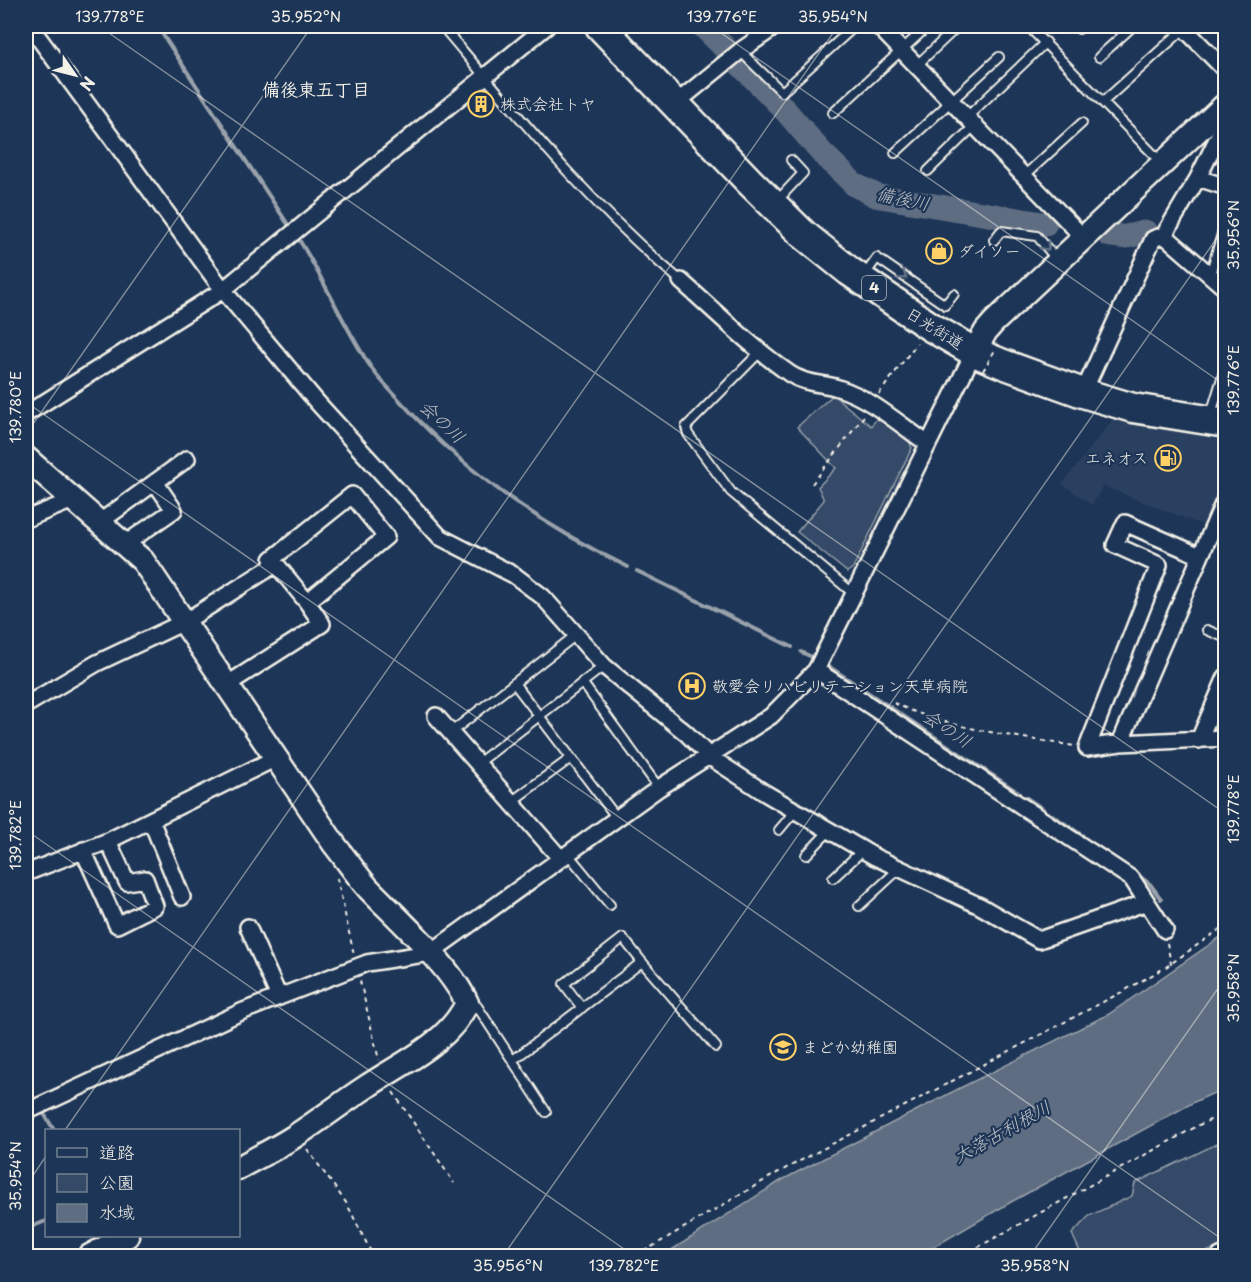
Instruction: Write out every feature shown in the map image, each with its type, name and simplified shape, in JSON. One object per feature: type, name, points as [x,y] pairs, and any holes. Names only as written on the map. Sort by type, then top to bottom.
[{"type":"highway","name":"日光街道","points":[[600,26],[803,234],[861,279],[931,327],[984,358],[1083,393],[1133,408],[1217,422]]},
{"type":"street","points":[[30,26],[223,290],[316,401],[440,537],[513,575],[543,597],[604,666],[686,733],[710,757],[795,811],[863,850],[980,906],[1039,940],[1147,902]]},
{"type":"street","points":[[26,414],[223,290],[548,26]]},
{"type":"street","points":[[675,104],[740,51],[776,26]]},
{"type":"street","points":[[878,26],[1084,238]]},
{"type":"street","points":[[1183,27],[1226,71]]},
{"type":"street","points":[[26,1112],[241,1012],[279,997],[367,963],[430,953],[659,788],[771,716],[820,664],[928,444],[984,358],[986,331],[1226,104]]},
{"type":"street","points":[[1083,393],[1153,239],[1164,235],[1198,178],[1226,121]]},
{"type":"street","points":[[1198,178],[1226,187]]},
{"type":"street","points":[[1164,235],[1226,289]]},
{"type":"street","points":[[681,281],[792,375],[801,380],[838,388],[865,400],[928,444]]},
{"type":"street","points":[[26,458],[143,561],[186,621],[334,844],[365,885],[430,953],[462,991],[467,1003],[462,1014],[445,1034],[297,1135],[240,1167]]},
{"type":"street","points":[[100,522],[187,459]]},
{"type":"street","points":[[125,544],[174,510],[155,482]]},
{"type":"street","points":[[228,684],[322,624],[272,559],[352,495],[386,537],[307,602]]},
{"type":"street","points":[[1120,743],[1226,497]]},
{"type":"street","points":[[26,519],[73,500]]},
{"type":"street","points":[[1159,565],[1114,545],[1125,523],[1200,556]]},
{"type":"street","points":[[1087,748],[1169,542]]},
{"type":"street","points":[[26,705],[97,663],[186,621],[276,564]]},
{"type":"street","points":[[820,664],[1132,879],[1165,930]]},
{"type":"street","points":[[1199,740],[1226,677]]},
{"type":"street","points":[[436,716],[511,802],[564,856]]},
{"type":"street","points":[[1087,748],[1120,743],[1226,738]]},
{"type":"street","points":[[26,873],[108,842],[276,758]]},
{"type":"street","points":[[151,820],[182,897]]},
{"type":"street","points":[[82,850],[117,925],[155,906],[145,879],[127,882],[108,842]]},
{"type":"street","points":[[248,927],[279,997]]},
{"type":"street","points":[[90,1257],[122,1245]]},
{"type":"street","points":[[1220,1257],[1226,1254]]},
{"type":"lane","points":[[442,26],[561,166],[615,223],[681,281]]},
{"type":"lane","points":[[740,51],[782,92],[855,26]]},
{"type":"lane","points":[[833,113],[928,26]]},
{"type":"lane","points":[[917,65],[958,26]]},
{"type":"lane","points":[[1028,26],[1163,164]]},
{"type":"lane","points":[[1099,57],[1133,26]]},
{"type":"lane","points":[[1103,102],[1183,27]]},
{"type":"lane","points":[[928,171],[971,121],[1046,42]]},
{"type":"lane","points":[[895,153],[999,57]]},
{"type":"lane","points":[[1024,176],[1082,123]]},
{"type":"lane","points":[[773,205],[803,173],[791,160]]},
{"type":"lane","points":[[1210,275],[1226,220]]},
{"type":"lane","points":[[994,240],[1001,231],[1037,236],[1059,262]]},
{"type":"lane","points":[[861,279],[877,258],[945,305],[954,294]]},
{"type":"lane","points":[[761,351],[686,427],[688,434],[731,492],[854,594]]},
{"type":"lane","points":[[1217,422],[1226,365]]},
{"type":"lane","points":[[1207,630],[1226,638]]},
{"type":"lane","points":[[450,733],[576,635]]},
{"type":"lane","points":[[477,764],[604,666]]},
{"type":"lane","points":[[582,682],[659,788]]},
{"type":"lane","points":[[514,683],[617,818]]},
{"type":"lane","points":[[511,802],[571,758]]},
{"type":"lane","points":[[779,830],[795,811]]},
{"type":"lane","points":[[806,855],[830,830]]},
{"type":"lane","points":[[832,878],[863,850]]},
{"type":"lane","points":[[564,856],[610,905]]},
{"type":"lane","points":[[859,906],[899,869]]},
{"type":"lane","points":[[582,1008],[564,984],[622,938],[716,1047]]},
{"type":"lane","points":[[513,1060],[642,962]]},
{"type":"lane","points":[[467,1003],[477,1006],[546,1112]]},
{"type":"path","points":[[886,698],[926,717],[1002,734],[1087,748]]},
{"type":"path","points":[[337,879],[382,1076],[454,1183]]},
{"type":"path","points":[[636,1257],[777,1173],[1171,964],[1226,925]]},
{"type":"path","points":[[1165,930],[1171,964]]},
{"type":"path","points":[[962,1257],[1201,1124],[1226,1113]]},
{"type":"path","points":[[297,1135],[346,1204],[373,1257]]},
{"type":"shaded area","points":[[1115,417],[1225,441],[1225,476],[1207,527],[1103,486],[1092,505],[1062,484]]},
{"type":"green space","points":[[833,395],[871,426],[877,418],[909,441],[912,448],[853,568],[847,572],[797,532],[824,500],[818,487],[836,468],[797,427]]},
{"type":"green space","points":[[1225,1140],[1225,1245],[1195,1256],[1123,1256],[1120,1251],[1108,1256],[1082,1256],[1072,1234],[1089,1216],[1132,1196],[1135,1183]]},
{"type":"water","name":"大落古利根川","points":[[1225,934],[1225,1088],[1194,1102],[1011,1202],[918,1256],[662,1256],[782,1180],[1109,1014]]},
{"type":"waterway","name":"会の川","points":[[157,26],[289,226]]},
{"type":"waterway","name":"備後川","points":[[703,26],[725,48]]},
{"type":"waterway","name":"備後川","points":[[741,65],[785,110],[821,152],[855,185],[877,196],[1045,224]]},
{"type":"waterway","name":"備後川","points":[[1109,235],[1124,237],[1146,232]]},
{"type":"waterway","name":"会の川","points":[[298,238],[370,366],[428,429],[480,476],[536,516],[628,567]]},
{"type":"waterway","name":"会の川","points":[[637,571],[792,647]]},
{"type":"waterway","name":"会の川","points":[[801,652],[812,657]]},
{"type":"waterway","name":"会の川","points":[[831,668],[1019,793]]},
{"type":"waterway","name":"会の川","points":[[1025,797],[1043,809]]},
{"type":"waterway","name":"会の川","points":[[1052,815],[1083,836]]},
{"type":"waterway","name":"会の川","points":[[1095,845],[1124,865]]},
{"type":"waterway","name":"会の川","points":[[1135,873],[1150,884],[1161,899]]},
{"type":"waterway","points":[[26,1091],[33,1099]]},
{"type":"waterway","points":[[43,1112],[53,1129]]},
{"type":"waterway","points":[[26,1229],[45,1221]]},
{"type":"place","name":"株式会社トヤ","points":[[481,104]]},
{"type":"place","name":"ダイソー","points":[[939,251]]},
{"type":"place","name":"エネオス","points":[[1168,458]]},
{"type":"place","name":"敬愛会リハビリテーション天草病院","points":[[692,686]]},
{"type":"place","name":"まどか幼稚園","points":[[783,1047]]},
{"type":"district","name":"備後東五丁目","points":[[316,90]]}]
